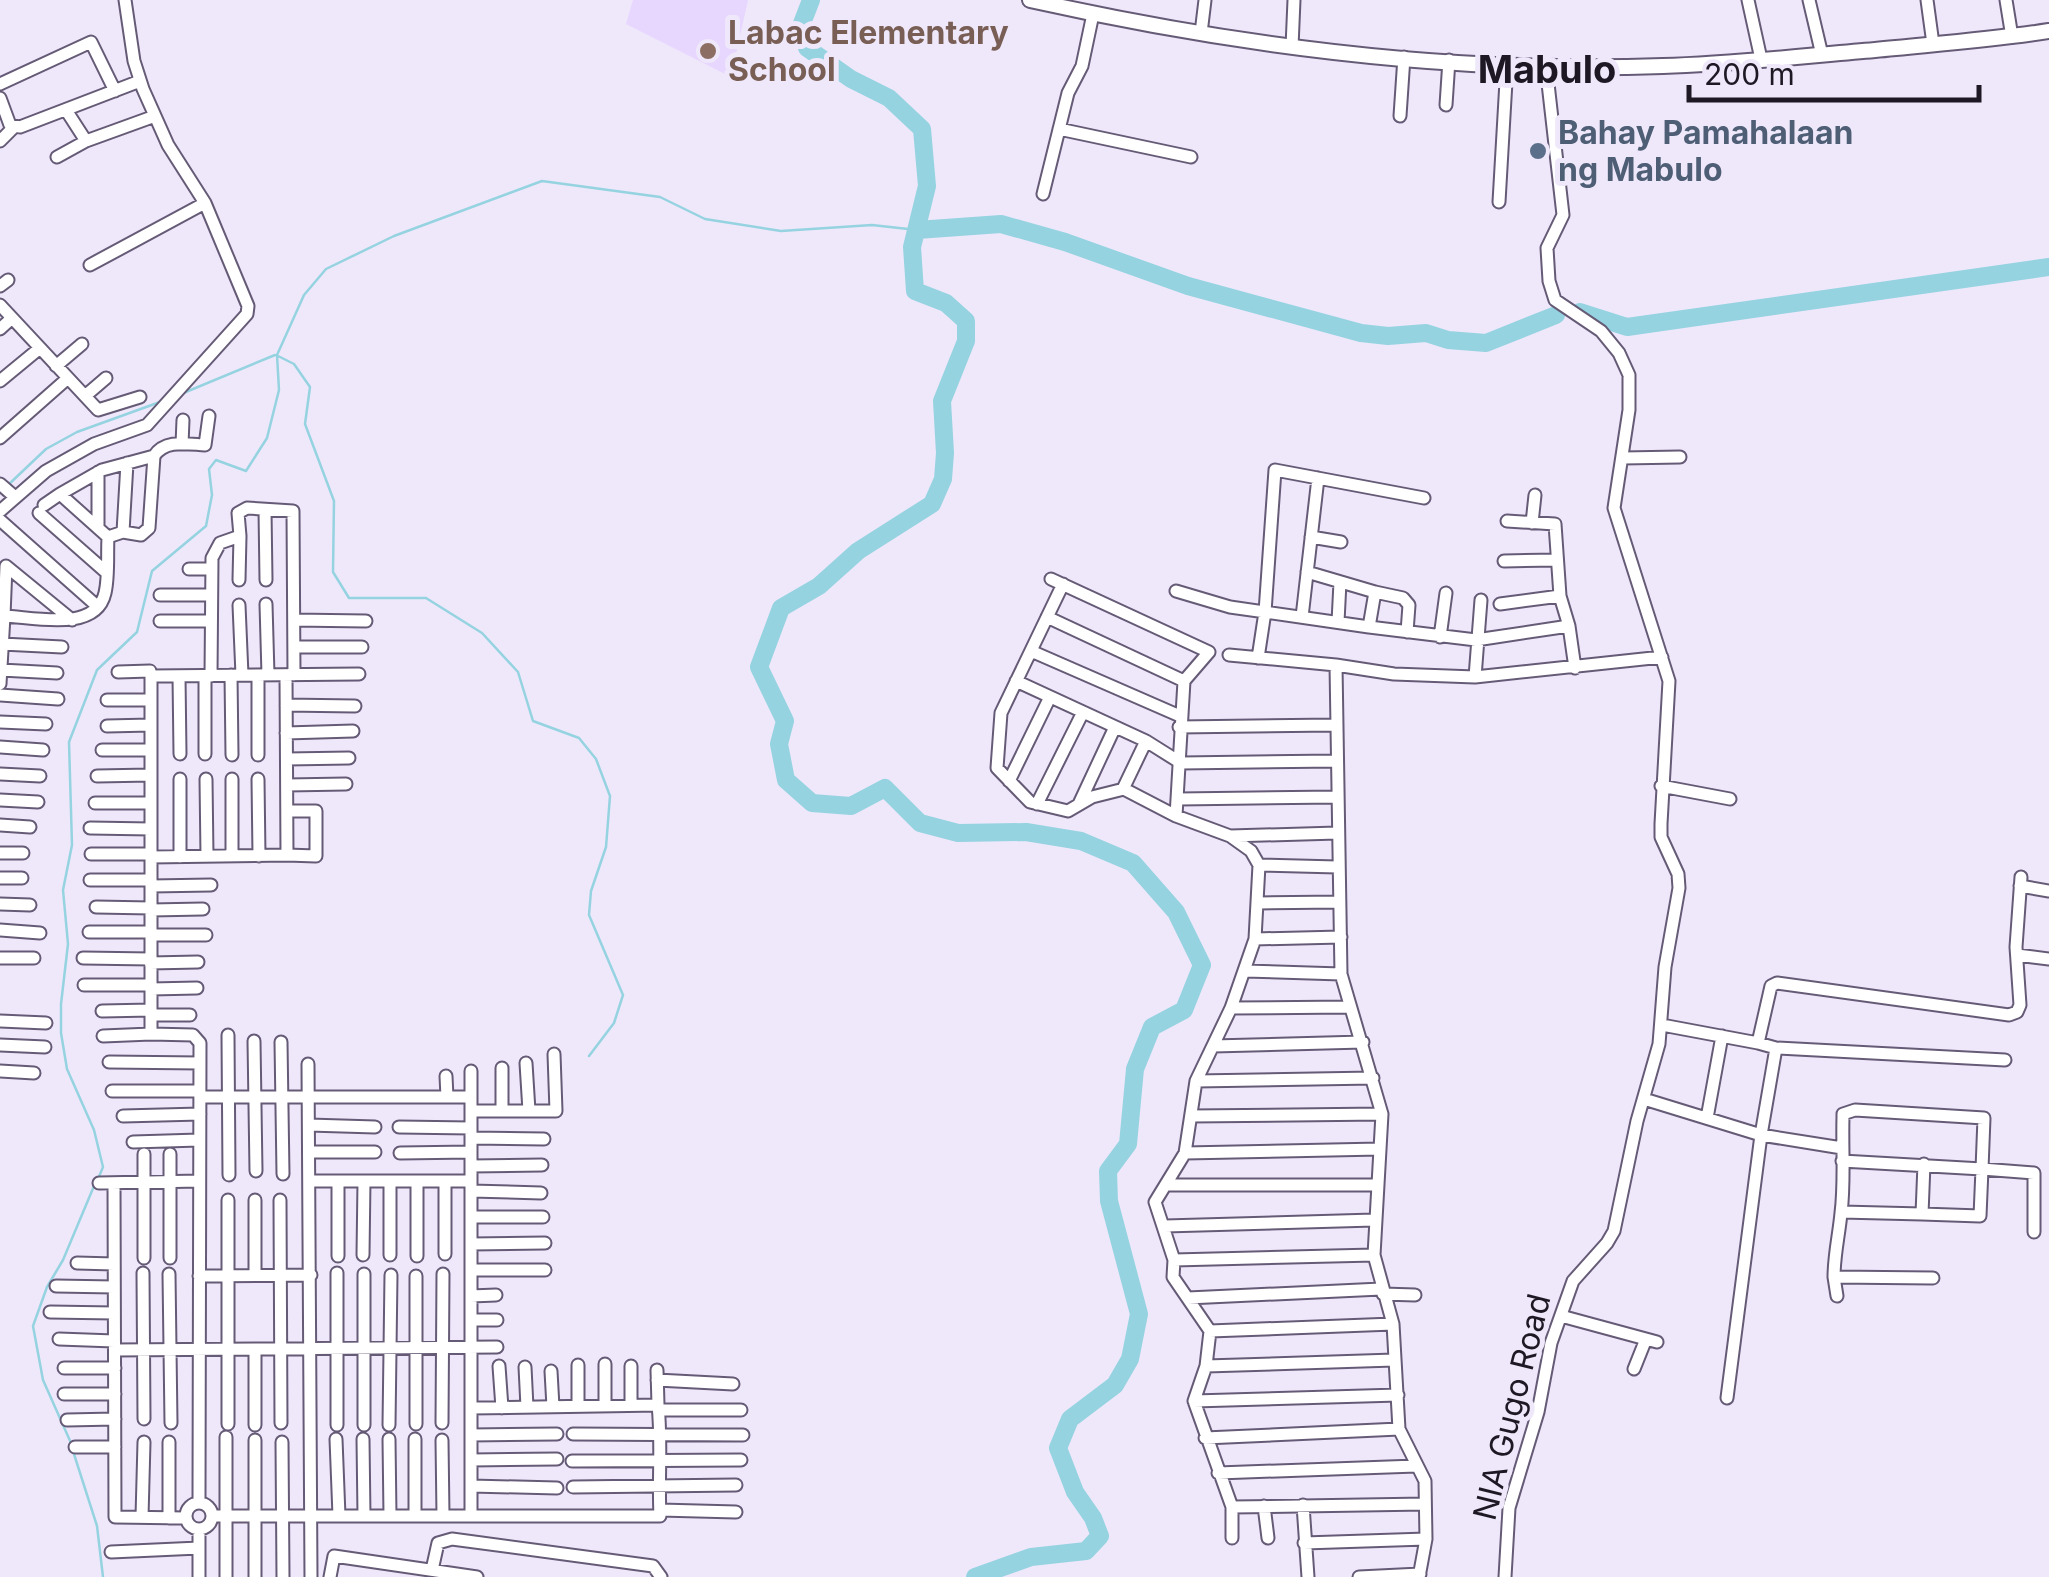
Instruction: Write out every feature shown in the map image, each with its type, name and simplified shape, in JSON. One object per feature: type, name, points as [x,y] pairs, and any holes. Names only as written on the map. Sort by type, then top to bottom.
[{"type":"main road","points":[[1030,0],[1292,47],[1546,66],[1664,66],[2049,32]]},
{"type":"street","points":[[0,511],[8,491],[94,444],[148,426],[247,314],[248,306],[228,252],[205,203],[168,145],[140,81],[125,0]]},
{"type":"street","points":[[1201,33],[1205,0]]},
{"type":"street","points":[[1292,47],[1294,0]]},
{"type":"street","points":[[1748,0],[1761,59]]},
{"type":"street","points":[[1808,0],[1822,55]]},
{"type":"street","points":[[1926,0],[1933,44]]},
{"type":"street","points":[[2006,0],[2012,37]]},
{"type":"street","points":[[1042,194],[1068,94],[1082,66],[1093,14]]},
{"type":"street","points":[[0,84],[91,42],[115,91]]},
{"type":"street","points":[[1400,116],[1404,57]]},
{"type":"street","points":[[1446,105],[1449,60]]},
{"type":"street","points":[[1500,202],[1507,64]]},
{"type":"street","name":"NIA Gugo Road","points":[[1506,1577],[1509,1508],[1538,1412],[1549,1351],[1573,1281],[1614,1230],[1662,1025],[1665,967],[1679,888],[1674,863],[1661,837],[1661,786],[1670,692],[1615,519],[1614,498],[1624,458],[1630,404],[1627,369],[1601,331],[1555,300],[1548,281],[1547,248],[1563,216],[1546,66]]},
{"type":"street","points":[[0,142],[14,127],[140,81]]},
{"type":"street","points":[[0,98],[14,127]]},
{"type":"street","points":[[66,110],[86,142]]},
{"type":"street","points":[[57,157],[156,116]]},
{"type":"street","points":[[1059,128],[1191,157]]},
{"type":"street","points":[[90,265],[205,203]]},
{"type":"street","points":[[0,305],[98,410],[140,397]]},
{"type":"street","points":[[0,329],[12,318]]},
{"type":"street","points":[[56,366],[82,344]]},
{"type":"street","points":[[0,381],[40,348]]},
{"type":"street","points":[[0,438],[68,378]]},
{"type":"street","points":[[85,396],[106,378]]},
{"type":"street","points":[[60,494],[103,532],[141,535],[149,528],[154,456],[159,448],[205,445],[209,416]]},
{"type":"street","points":[[182,444],[183,420]]},
{"type":"street","points":[[106,572],[41,509],[98,472],[154,456]]},
{"type":"street","points":[[1624,458],[1680,457]]},
{"type":"street","points":[[123,532],[127,464]]},
{"type":"street","points":[[1258,658],[1275,470],[1424,498]]},
{"type":"street","points":[[2,622],[72,620],[92,612],[105,597],[98,472]]},
{"type":"street","points":[[1302,618],[1318,478]]},
{"type":"street","points":[[1532,523],[1536,495]]},
{"type":"street","points":[[239,580],[238,513],[247,508],[293,511],[294,647],[286,705],[288,855]]},
{"type":"street","points":[[265,510],[266,580]]},
{"type":"street","points":[[0,520],[98,606]]},
{"type":"street","points":[[1507,520],[1555,524],[1560,596],[1570,626],[1575,668]]},
{"type":"street","points":[[205,754],[212,558],[220,544],[240,536]]},
{"type":"street","points":[[1311,537],[1341,542]]},
{"type":"street","points":[[1504,562],[1557,560]]},
{"type":"street","points":[[0,679],[6,566],[72,620]]},
{"type":"street","points":[[189,569],[212,569]]},
{"type":"street","points":[[1307,572],[1403,598],[1409,606],[1407,632]]},
{"type":"street","points":[[1050,579],[1210,652],[1184,681],[1176,816]]},
{"type":"street","points":[[1338,622],[1340,582]]},
{"type":"street","points":[[1063,584],[1001,713],[997,768],[1030,802],[1068,811],[1092,796],[1123,789],[1176,816],[1230,836],[1252,851],[1259,864],[1255,939],[1232,1008],[1196,1081],[1186,1153],[1155,1202],[1174,1260],[1173,1277],[1210,1331],[1206,1366],[1194,1401],[1232,1507],[1232,1538]]},
{"type":"street","points":[[1176,592],[1230,608],[1476,640],[1570,626]]},
{"type":"street","points":[[1369,627],[1374,592]]},
{"type":"street","points":[[1440,636],[1446,593]]},
{"type":"street","points":[[160,595],[211,595]]},
{"type":"street","points":[[1500,604],[1560,596]]},
{"type":"street","points":[[1475,677],[1480,600]]},
{"type":"street","points":[[232,755],[239,604]]},
{"type":"street","points":[[258,754],[266,604]]},
{"type":"street","points":[[1047,617],[1184,681]]},
{"type":"street","points":[[160,621],[211,620]]},
{"type":"street","points":[[294,620],[366,621]]},
{"type":"street","points":[[1,648],[62,647]]},
{"type":"street","points":[[294,647],[362,647]]},
{"type":"street","points":[[1031,650],[1180,722],[1334,725]]},
{"type":"street","points":[[1229,655],[1394,674],[1475,677],[1662,657]]},
{"type":"street","points":[[1336,665],[1341,974],[1382,1114],[1374,1255],[1392,1324],[1399,1429],[1425,1481],[1426,1540],[1420,1575],[1360,1577]]},
{"type":"street","points":[[1,670],[57,673]]},
{"type":"street","points":[[118,672],[150,671],[150,1034]]},
{"type":"street","points":[[150,676],[359,674]]},
{"type":"street","points":[[179,676],[180,754]]},
{"type":"street","points":[[1016,681],[1146,741],[1181,762],[1336,761]]},
{"type":"street","points":[[0,695],[58,699]]},
{"type":"street","points":[[1009,781],[1050,697]]},
{"type":"street","points":[[107,700],[150,700]]},
{"type":"street","points":[[286,705],[355,706]]},
{"type":"street","points":[[1037,804],[1084,712]]},
{"type":"street","points":[[0,722],[46,724]]},
{"type":"street","points":[[107,726],[150,726]]},
{"type":"street","points":[[1078,805],[1115,726]]},
{"type":"street","points":[[286,733],[353,731]]},
{"type":"street","points":[[1123,789],[1146,741]]},
{"type":"street","points":[[0,747],[42,750]]},
{"type":"street","points":[[102,750],[150,750]]},
{"type":"street","points":[[286,758],[349,758]]},
{"type":"street","points":[[0,774],[40,776]]},
{"type":"street","points":[[96,776],[150,775]]},
{"type":"street","points":[[180,779],[180,857]]},
{"type":"street","points":[[232,779],[232,856]]},
{"type":"street","points":[[258,779],[259,856]]},
{"type":"street","points":[[206,780],[207,856]]},
{"type":"street","points":[[287,785],[346,784]]},
{"type":"street","points":[[1661,786],[1730,799]]},
{"type":"street","points":[[1179,800],[1337,796]]},
{"type":"street","points":[[0,800],[38,802]]},
{"type":"street","points":[[95,802],[150,803]]},
{"type":"street","points":[[91,854],[316,856],[316,811],[287,811]]},
{"type":"street","points":[[0,825],[30,827]]},
{"type":"street","points":[[90,828],[150,829]]},
{"type":"street","points":[[1230,836],[1338,833]]},
{"type":"street","points":[[0,853],[22,853]]},
{"type":"street","points":[[1259,864],[1337,867]]},
{"type":"street","points":[[0,878],[22,878]]},
{"type":"street","points":[[90,880],[211,885]]},
{"type":"street","points":[[1758,1043],[1771,986],[1777,983],[2009,1016],[2017,1012],[2020,882],[2049,890]]},
{"type":"street","points":[[1259,904],[1339,902]]},
{"type":"street","points":[[0,904],[30,906]]},
{"type":"street","points":[[96,907],[203,909]]},
{"type":"street","points":[[0,930],[40,933]]},
{"type":"street","points":[[89,932],[206,935]]},
{"type":"street","points":[[1255,939],[1341,937]]},
{"type":"street","points":[[2016,954],[2049,959]]},
{"type":"street","points":[[0,958],[34,958]]},
{"type":"street","points":[[83,958],[198,962]]},
{"type":"street","points":[[1245,971],[1341,974]]},
{"type":"street","points":[[84,985],[198,988]]},
{"type":"street","points":[[1232,1008],[1350,1006]]},
{"type":"street","points":[[102,1011],[190,1015]]},
{"type":"street","points":[[0,1021],[46,1022]]},
{"type":"street","points":[[1662,1025],[1776,1048],[2005,1060]]},
{"type":"street","points":[[103,1036],[192,1035],[200,1043],[199,1502]]},
{"type":"street","points":[[228,1035],[229,1175]]},
{"type":"street","points":[[1707,1118],[1722,1036]]},
{"type":"street","points":[[254,1041],[256,1171]]},
{"type":"street","points":[[281,1042],[283,1174]]},
{"type":"street","points":[[1213,1046],[1363,1042]]},
{"type":"street","points":[[0,1044],[45,1047]]},
{"type":"street","points":[[1727,1398],[1776,1048]]},
{"type":"street","points":[[112,1090],[229,1098],[447,1097],[502,1111],[556,1111],[554,1054]]},
{"type":"street","points":[[109,1062],[200,1063]]},
{"type":"street","points":[[526,1062],[528,1111]]},
{"type":"street","points":[[308,1064],[311,1577]]},
{"type":"street","points":[[502,1068],[502,1111]]},
{"type":"street","points":[[0,1071],[34,1073]]},
{"type":"street","points":[[471,1071],[471,1516]]},
{"type":"street","points":[[446,1076],[447,1097]]},
{"type":"street","points":[[1196,1081],[1373,1078]]},
{"type":"street","points":[[1644,1099],[1842,1155],[2049,1174]]},
{"type":"street","points":[[1836,1296],[1834,1244],[1842,1212],[1843,1114],[1847,1111],[1978,1115],[1984,1121],[1981,1216],[1842,1212]]},
{"type":"street","points":[[123,1116],[200,1114]]},
{"type":"street","points":[[1190,1116],[1382,1114]]},
{"type":"street","points":[[310,1125],[375,1127]]},
{"type":"street","points":[[399,1127],[471,1139],[544,1139]]},
{"type":"street","points":[[400,1153],[471,1139]]},
{"type":"street","points":[[133,1142],[200,1140]]},
{"type":"street","points":[[1186,1153],[1380,1148]]},
{"type":"street","points":[[310,1152],[375,1152]]},
{"type":"street","points":[[144,1154],[144,1258]]},
{"type":"street","points":[[170,1154],[170,1258]]},
{"type":"street","points":[[1922,1214],[1924,1164]]},
{"type":"street","points":[[471,1166],[542,1165]]},
{"type":"street","points":[[2034,1173],[2034,1232]]},
{"type":"street","points":[[311,1181],[444,1180],[541,1192]]},
{"type":"street","points":[[444,1180],[445,1254]]},
{"type":"street","points":[[100,1184],[199,1181]]},
{"type":"street","points":[[338,1181],[338,1256]]},
{"type":"street","points":[[364,1181],[364,1256]]},
{"type":"street","points":[[390,1181],[390,1255]]},
{"type":"street","points":[[417,1181],[417,1256]]},
{"type":"street","points":[[114,1183],[115,1517],[186,1518]]},
{"type":"street","points":[[1166,1185],[1378,1185]]},
{"type":"street","points":[[226,1577],[228,1200]]},
{"type":"street","points":[[255,1200],[256,1276]]},
{"type":"street","points":[[280,1200],[281,1424]]},
{"type":"street","points":[[471,1217],[544,1218]]},
{"type":"street","points":[[1165,1226],[1374,1220]]},
{"type":"street","points":[[471,1244],[544,1244]]},
{"type":"street","points":[[1174,1260],[1374,1255]]},
{"type":"street","points":[[77,1263],[114,1264]]},
{"type":"street","points":[[471,1270],[545,1270]]},
{"type":"street","points":[[143,1274],[144,1419]]},
{"type":"street","points":[[169,1274],[171,1423]]},
{"type":"street","points":[[337,1274],[339,1516]]},
{"type":"street","points":[[364,1274],[364,1424]]},
{"type":"street","points":[[442,1423],[443,1274]]},
{"type":"street","points":[[199,1276],[310,1275]]},
{"type":"street","points":[[390,1516],[391,1275]]},
{"type":"street","points":[[416,1276],[416,1424]]},
{"type":"street","points":[[1834,1277],[1933,1278]]},
{"type":"street","points":[[56,1286],[114,1288]]},
{"type":"street","points":[[1188,1298],[1382,1291],[1414,1295]]},
{"type":"street","points":[[471,1296],[496,1295]]},
{"type":"street","points":[[50,1312],[114,1313]]},
{"type":"street","points":[[1561,1316],[1651,1340],[1634,1370]]},
{"type":"street","points":[[471,1320],[496,1320]]},
{"type":"street","points":[[1210,1331],[1392,1324]]},
{"type":"street","points":[[59,1339],[144,1350],[497,1347]]},
{"type":"street","points":[[255,1350],[255,1425]]},
{"type":"street","points":[[1206,1366],[1394,1360]]},
{"type":"street","points":[[604,1364],[605,1406]]},
{"type":"street","points":[[578,1365],[578,1406]]},
{"type":"street","points":[[500,1366],[502,1408]]},
{"type":"street","points":[[631,1366],[631,1405]]},
{"type":"street","points":[[525,1367],[527,1407]]},
{"type":"street","points":[[64,1368],[114,1368]]},
{"type":"street","points":[[550,1371],[553,1407]]},
{"type":"street","points":[[212,1516],[660,1516],[658,1462],[662,1436],[657,1375],[733,1384]]},
{"type":"street","points":[[64,1394],[115,1394]]},
{"type":"street","points":[[1194,1401],[1398,1394]]},
{"type":"street","points":[[471,1408],[631,1405],[741,1410]]},
{"type":"street","points":[[67,1420],[115,1420]]},
{"type":"street","points":[[1205,1438],[1399,1429]]},
{"type":"street","points":[[471,1435],[557,1434]]},
{"type":"street","points":[[574,1434],[743,1434]]},
{"type":"street","points":[[363,1439],[364,1516]]},
{"type":"street","points":[[415,1439],[415,1516]]},
{"type":"street","points":[[254,1440],[255,1577]]},
{"type":"street","points":[[442,1440],[443,1516]]},
{"type":"street","points":[[142,1517],[144,1442]]},
{"type":"street","points":[[169,1442],[169,1518]]},
{"type":"street","points":[[282,1442],[283,1577]]},
{"type":"street","points":[[75,1447],[115,1447]]},
{"type":"street","points":[[471,1460],[558,1459]]},
{"type":"street","points":[[572,1461],[741,1460]]},
{"type":"street","points":[[1218,1473],[1416,1466]]},
{"type":"street","points":[[573,1488],[736,1484]]},
{"type":"street","points":[[471,1486],[556,1488]]},
{"type":"street","points":[[199,1502],[209,1507],[212,1516],[209,1524],[199,1529],[186,1518],[189,1507],[199,1502]]},
{"type":"street","points":[[1232,1507],[1425,1504]]},
{"type":"street","points":[[1303,1505],[1308,1577]]},
{"type":"street","points":[[1264,1506],[1268,1538]]},
{"type":"street","points":[[660,1510],[736,1512]]},
{"type":"street","points":[[199,1529],[199,1577]]},
{"type":"street","points":[[432,1570],[438,1543],[452,1538],[653,1566],[662,1577]]},
{"type":"street","points":[[1304,1543],[1426,1540]]},
{"type":"street","points":[[111,1552],[199,1548]]},
{"type":"street","points":[[330,1577],[334,1556],[477,1577]]},
{"type":"shaded area","name":"Labac Elementary School","points":[[633,0],[748,0],[731,77],[626,24]]},
{"type":"waterway","points":[[811,0],[801,26],[807,48],[851,79],[889,98],[922,129],[927,186],[912,247],[915,291],[946,303],[966,321],[966,341],[942,401],[943,479],[932,504],[858,551],[819,586],[781,608],[759,667],[785,721],[779,744],[786,780],[812,803],[851,806],[885,788],[920,823],[958,833],[1026,832],[1081,841],[1133,863],[1176,912],[1202,965],[1184,1010],[1152,1027],[1135,1069],[1128,1144],[1108,1171],[1109,1201],[1139,1314],[1130,1359],[1115,1385],[1070,1419],[1058,1448],[1075,1492],[1100,1536],[1086,1551],[1031,1557],[975,1577]]},
{"type":"waterway","points":[[98,1179],[103,1167],[94,1130],[67,1069],[61,1033],[68,944],[63,890],[72,845],[69,742],[97,670],[137,632],[152,571],[206,526],[212,495],[209,469],[216,460],[246,471],[267,438],[279,390],[277,355],[304,295],[326,269],[394,236],[542,181],[660,197],[705,219],[781,231],[872,225],[917,230]]},
{"type":"waterway","points":[[917,230],[1001,224],[1065,242],[1188,286],[1361,333],[1426,333],[1448,340],[1486,343],[1556,315]]},
{"type":"waterway","points":[[1580,312],[1627,327],[2049,267]]},
{"type":"waterway","points":[[181,394],[275,355]]},
{"type":"waterway","points":[[278,356],[294,364],[310,387],[305,424],[334,501],[333,572],[349,598],[426,598],[482,633],[518,672],[533,721],[579,738],[596,759],[610,796],[606,847],[591,891],[589,915],[623,995],[614,1023],[589,1056]]},
{"type":"waterway","points":[[7,486],[46,449],[77,432],[160,402]]},
{"type":"waterway","points":[[71,1443],[43,1380],[33,1326],[94,1186]]},
{"type":"waterway","points":[[73,1451],[97,1526],[103,1577]]},
{"type":"place","name":"Labac Elementary School","points":[[708,51]]},
{"type":"place","name":"Bahay Pamahalaan ng Mabulo","points":[[1538,151]]},
{"type":"district","name":"Mabulo","points":[[1547,70]]}]
